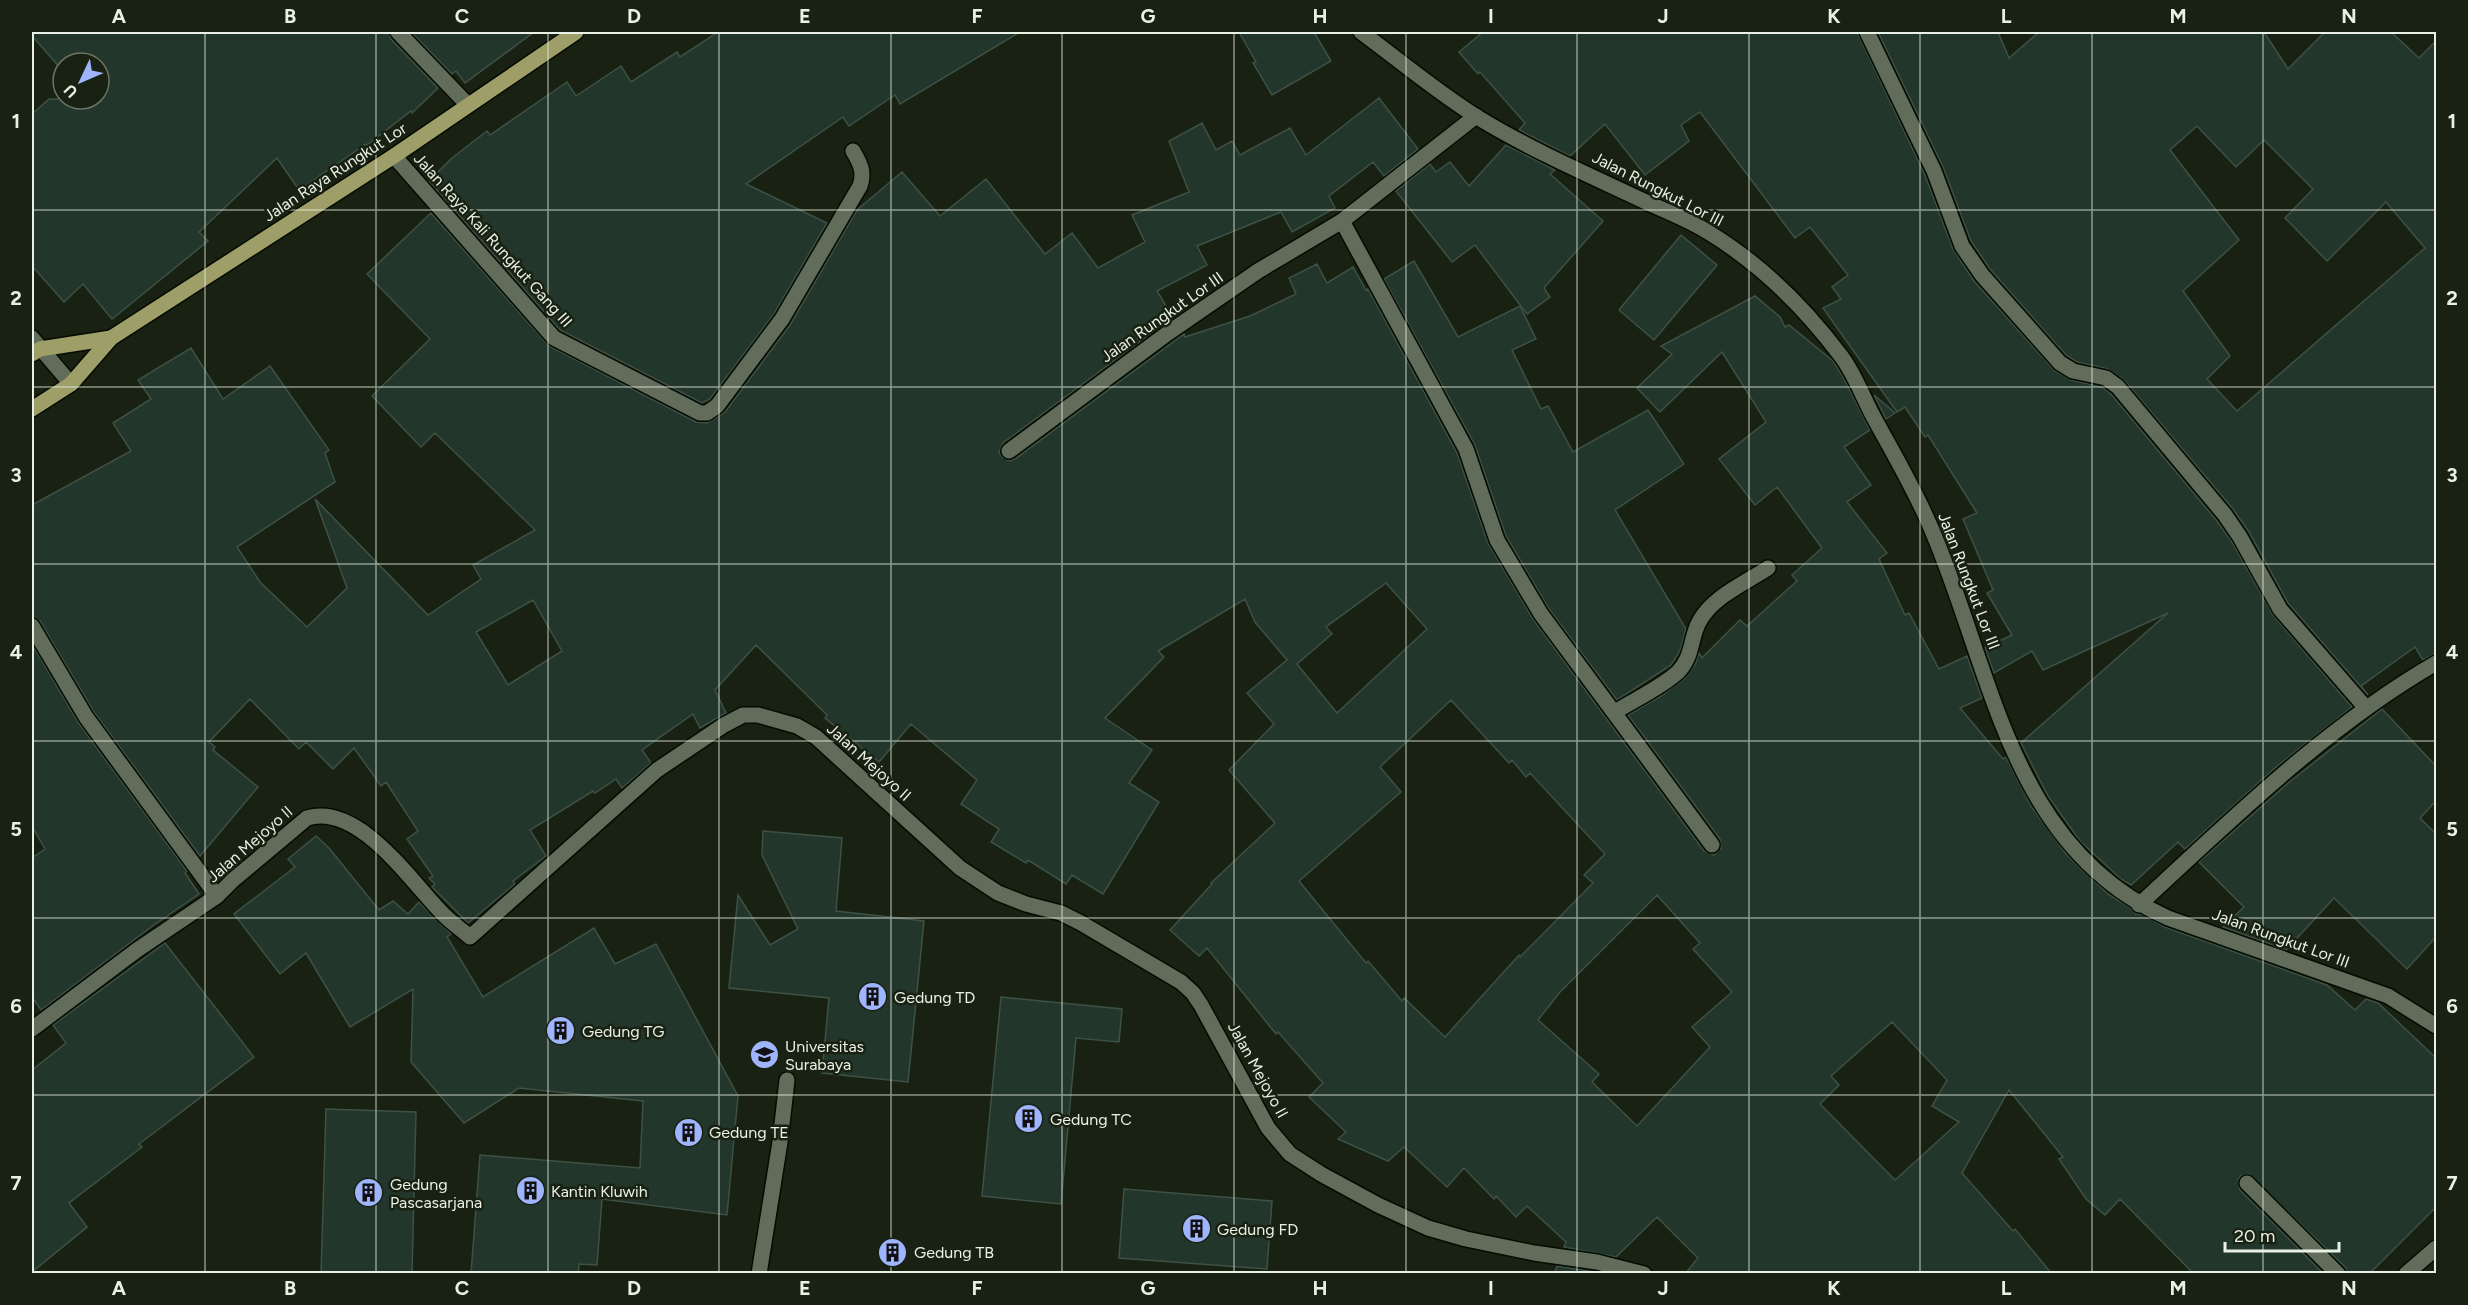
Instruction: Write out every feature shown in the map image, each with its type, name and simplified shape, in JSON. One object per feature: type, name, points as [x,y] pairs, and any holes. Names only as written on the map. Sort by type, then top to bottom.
[{"type":"main road","name":"Jalan Raya Rungkut Lor","points":[[32,409],[71,384],[111,338],[394,156],[466,104],[576,32]]},
{"type":"main road","name":"Jalan Raya Rungkut Lor","points":[[34,347],[111,338]]},
{"type":"street","points":[[398,32],[466,104]]},
{"type":"street","name":"Jalan Rungkut Lor III","points":[[1360,32],[1476,116],[1548,155],[1707,231],[1747,258],[1796,303],[1842,358],[1931,528],[2010,745],[2037,801],[2063,837],[2085,861],[2139,905],[2168,918],[2388,996],[2436,1026]]},
{"type":"street","points":[[1867,32],[1934,171],[1962,246],[1982,275],[2060,363],[2073,371],[2106,378],[2118,387],[2212,498],[2235,530],[2280,609],[2366,708]]},
{"type":"street","name":"Jalan Rungkut Lor III","points":[[1009,451],[1168,333],[1249,278],[1342,221],[1476,116]]},
{"type":"street","name":"Jalan Raya Kali Rungkut Gang III","points":[[394,156],[554,338],[700,412],[707,413],[717,406],[782,319],[860,186],[863,177],[861,164],[853,151]]},
{"type":"street","points":[[1342,221],[1466,449],[1497,540],[1518,578],[1541,614],[1712,845]]},
{"type":"street","points":[[34,347],[71,384]]},
{"type":"street","points":[[1615,712],[1677,673],[1689,659],[1698,623],[1706,612],[1725,595],[1768,568]]},
{"type":"street","points":[[32,626],[86,717],[217,896]]},
{"type":"street","points":[[2139,905],[2242,809],[2366,708],[2436,663]]},
{"type":"street","name":"Jalan Mejoyo II","points":[[32,1029],[137,950],[217,896],[307,819],[320,816],[339,820],[367,833],[446,916],[470,937],[657,770],[724,725],[743,715],[758,715],[797,726],[816,736],[960,868],[998,893],[1026,904],[1061,913],[1181,982],[1193,993],[1201,1005],[1268,1128],[1290,1154],[1321,1174],[1378,1205],[1428,1228],[1466,1239],[1534,1253],[1597,1262],[1644,1274]]},
{"type":"street","points":[[759,1274],[780,1142],[787,1080]]},
{"type":"street","points":[[2247,1183],[2338,1274]]},
{"type":"street","points":[[2406,1274],[2436,1248]]},
{"type":"building","points":[[32,32],[389,32],[391,39],[438,88],[412,113],[411,111],[367,145],[299,190],[277,158],[199,232],[208,241],[112,319],[83,284],[64,302],[32,266],[32,114],[49,99],[51,99],[51,111],[111,111],[111,51],[51,51],[51,57],[32,36]]},
{"type":"building","points":[[411,32],[534,32],[465,83],[456,71],[452,74]]},
{"type":"building","points":[[718,32],[1020,32],[900,104],[895,95],[849,126],[843,117],[746,184],[827,223],[774,314],[710,399],[702,403],[560,330],[429,181],[452,158],[487,131],[490,135],[567,82],[576,96],[621,66],[631,82],[677,52],[680,57]]},
{"type":"building","points":[[1239,32],[1314,32],[1331,61],[1272,95],[1253,63],[1256,62]]},
{"type":"building","points":[[1483,32],[1857,32],[1925,175],[1953,249],[1974,281],[2055,371],[2071,380],[2102,387],[2111,394],[2217,521],[2232,542],[2273,615],[2352,707],[2275,768],[2185,849],[2178,842],[2131,885],[2121,879],[2080,841],[2048,796],[2021,743],[2168,613],[2043,670],[2032,651],[1994,673],[1985,648],[2012,635],[1987,593],[1993,590],[1963,519],[1977,513],[1928,435],[1925,437],[1905,407],[1897,412],[1823,308],[1841,299],[1832,287],[1848,275],[1810,227],[1795,238],[1700,112],[1681,125],[1689,141],[1645,175],[1605,124],[1570,156],[1519,130],[1525,123],[1459,52]]},
{"type":"building","points":[[1878,32],[1998,32],[2009,58],[2039,32],[2264,32],[2288,69],[2325,32],[2391,32],[2419,58],[2436,41],[2436,653],[2423,660],[2415,647],[2361,686],[2368,695],[2288,603],[2249,532],[2233,509],[2125,381],[2108,369],[2077,362],[2066,355],[1990,269],[1971,241],[1943,167]],"holes":[[[2197,126],[2236,167],[2264,140],[2313,189],[2285,218],[2327,261],[2386,202],[2425,248],[2237,411],[2207,379],[2230,356],[2183,291],[2239,240],[2170,150]]]},
{"type":"building","points":[[1379,98],[1418,149],[1384,176],[1373,162],[1329,196],[1335,208],[1292,232],[1281,212],[1197,246],[1207,265],[1157,291],[1173,317],[1003,443],[999,452],[1002,457],[1010,461],[1015,459],[1184,334],[1185,337],[1250,316],[1296,294],[1289,278],[1317,264],[1327,283],[1353,267],[1366,290],[1368,289],[1457,453],[1488,543],[1533,619],[1704,851],[1714,855],[1721,848],[1720,839],[1628,715],[1661,696],[1684,679],[1695,665],[1699,653],[1702,658],[1740,620],[1747,626],[1797,581],[1792,575],[1822,548],[1777,487],[1755,505],[1719,459],[1766,422],[1722,352],[1660,412],[1637,388],[1672,354],[1661,346],[1755,296],[1780,317],[1785,327],[1789,325],[1833,361],[1842,375],[1870,430],[1844,447],[1871,485],[1847,502],[1887,553],[1879,559],[1905,615],[1909,613],[1939,669],[1967,656],[1982,698],[1960,708],[2003,759],[2006,757],[2031,806],[2066,854],[2108,894],[2136,914],[2142,914],[2165,927],[2327,985],[2355,1010],[2366,999],[2378,1003],[2436,1058],[2436,1207],[2369,1274],[2348,1274],[2345,1267],[2249,1174],[2241,1176],[2238,1180],[2240,1190],[2324,1274],[2194,1274],[2120,1199],[2105,1215],[2086,1199],[2059,1159],[2063,1157],[2009,1090],[1962,1173],[2013,1231],[2015,1229],[2052,1274],[1685,1274],[1698,1258],[1657,1217],[1616,1257],[1564,1247],[1566,1242],[1527,1206],[1516,1217],[1496,1196],[1494,1199],[1464,1168],[1447,1187],[1404,1147],[1388,1161],[1338,1139],[1346,1132],[1309,1097],[1323,1083],[1278,1032],[1276,1034],[1207,948],[1199,956],[1170,930],[1211,883],[1275,823],[1229,770],[1274,724],[1247,693],[1287,660],[1255,622],[1245,599],[1158,651],[1164,657],[1105,718],[1152,750],[1129,783],[1159,802],[1103,894],[1072,875],[1066,884],[1028,860],[1026,863],[991,842],[999,829],[961,804],[977,780],[911,724],[879,762],[825,718],[827,715],[756,645],[715,690],[726,713],[700,728],[693,714],[642,750],[651,763],[622,788],[616,779],[530,830],[546,856],[513,881],[515,884],[468,923],[432,887],[435,884],[429,878],[433,876],[407,839],[418,831],[386,782],[381,786],[354,748],[333,769],[306,742],[299,749],[250,699],[209,742],[215,747],[213,750],[258,787],[200,856],[94,712],[40,621],[32,616],[32,505],[131,451],[113,423],[151,399],[138,380],[191,348],[223,399],[270,366],[329,450],[325,453],[335,482],[237,547],[260,582],[307,627],[347,588],[315,499],[428,615],[481,579],[473,565],[535,530],[435,433],[421,447],[372,396],[430,339],[367,274],[431,213],[549,346],[696,422],[707,423],[725,412],[790,325],[857,210],[902,172],[940,216],[986,179],[1045,254],[1072,233],[1098,268],[1145,242],[1132,215],[1189,192],[1169,141],[1202,123],[1216,150],[1232,141],[1240,155],[1290,128],[1306,155]],"holes":[[[1386,583],[1427,629],[1337,713],[1297,664],[1332,634],[1326,627]],[[533,600],[562,651],[508,685],[476,632]],[[1451,700],[1509,763],[1512,760],[1526,777],[1530,773],[1605,854],[1584,875],[1593,883],[1520,957],[1519,955],[1445,1037],[1404,998],[1402,1001],[1368,961],[1366,963],[1299,881],[1401,792],[1380,767]],[[1657,895],[1700,943],[1693,949],[1732,992],[1692,1027],[1710,1047],[1637,1126],[1592,1082],[1599,1074],[1538,1020],[1560,992]],[[1892,1022],[1947,1080],[1932,1106],[1959,1122],[1895,1180],[1820,1104],[1839,1085],[1831,1076]]]},
{"type":"building","points":[[1506,145],[1555,170],[1550,174],[1603,221],[1544,288],[1550,297],[1527,314],[1475,245],[1452,262],[1396,191],[1430,164],[1436,172],[1450,162],[1469,186]]},
{"type":"building","points":[[1681,235],[1717,265],[1654,340],[1619,310]]},
{"type":"building","points":[[1414,261],[1458,337],[1520,306],[1536,339],[1512,350],[1541,409],[1548,406],[1573,452],[1648,410],[1684,464],[1615,510],[1686,629],[1680,651],[1671,665],[1617,700],[1549,609],[1506,536],[1475,445],[1384,279]]},
{"type":"building","points":[[1874,395],[1895,413],[1886,419]]},
{"type":"building","points":[[32,644],[78,722],[187,871],[185,873],[199,894],[151,927],[41,1010],[32,997],[32,858],[45,849],[32,826]]},
{"type":"building","points":[[2382,709],[2436,766],[2436,801],[2420,818],[2436,834],[2436,937],[2407,969],[2334,898],[2286,950],[2223,927],[2244,907],[2199,862],[2288,783]]},
{"type":"building","points":[[763,831],[842,838],[836,911],[924,921],[908,1082],[822,1073],[829,998],[729,988],[738,895],[770,945],[798,929],[762,855]]},
{"type":"building","points":[[316,836],[329,848],[379,910],[393,901],[408,914],[419,902],[451,934],[447,937],[483,997],[594,928],[615,964],[656,944],[738,1096],[727,1215],[602,1199],[597,1265],[579,1264],[578,1274],[471,1274],[480,1155],[640,1168],[643,1101],[519,1088],[464,1123],[411,1062],[413,989],[350,1027],[306,953],[280,974],[234,914],[295,867],[288,859]]},
{"type":"building","points":[[165,943],[254,1057],[139,1144],[142,1147],[69,1203],[87,1227],[32,1272],[32,1070],[66,1043],[53,1025]]},
{"type":"building","name":"Gedung TC","points":[[1001,997],[1122,1009],[1119,1042],[1076,1038],[1061,1204],[982,1196]]},
{"type":"building","name":"Gedung Pascasarjana","points":[[326,1109],[416,1112],[412,1274],[321,1274]]},
{"type":"building","name":"Gedung FD","points":[[1124,1189],[1272,1201],[1267,1269],[1119,1258]]},
{"type":"building","points":[[1557,1266],[1595,1272],[1600,1273],[1554,1274]]},
{"type":"place","name":"Gedung TD","points":[[873,997]]},
{"type":"place","name":"Gedung TG","points":[[561,1031]]},
{"type":"place","name":"Universitas Surabaya","points":[[764,1055]]},
{"type":"place","name":"Gedung TC","points":[[1029,1119]]},
{"type":"place","name":"Gedung TE","points":[[688,1132]]},
{"type":"place","name":"Kantin Kluwih","points":[[530,1191]]},
{"type":"place","name":"Gedung Pascasarjana","points":[[369,1193]]},
{"type":"place","name":"Gedung FD","points":[[1196,1229]]},
{"type":"place","name":"Gedung TB","points":[[893,1252]]}]
